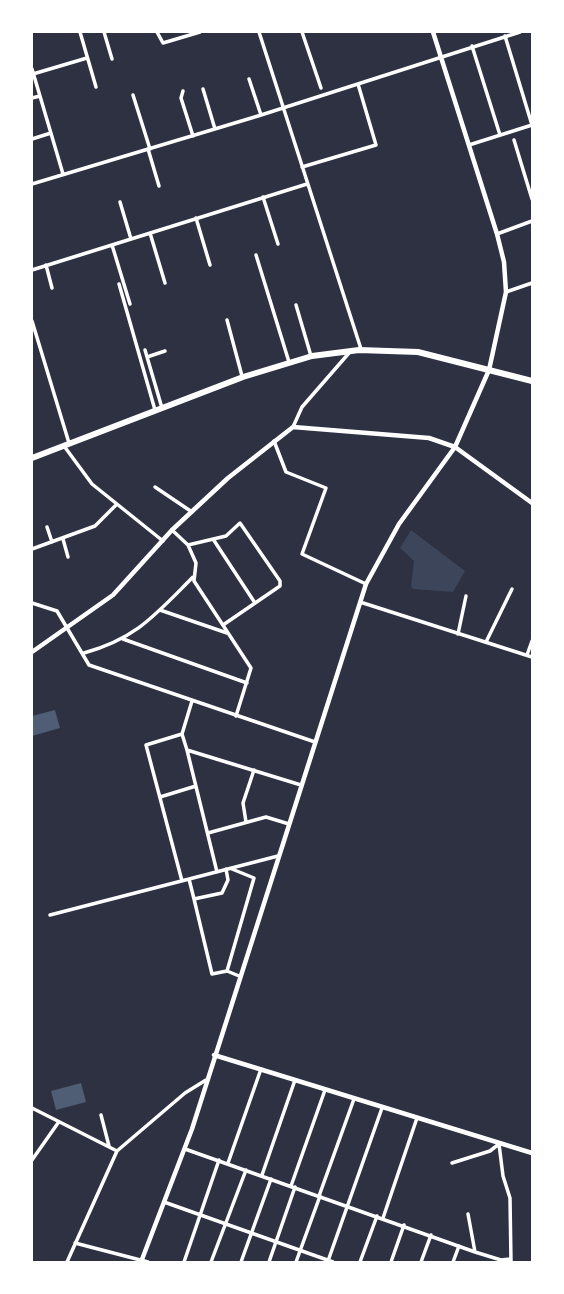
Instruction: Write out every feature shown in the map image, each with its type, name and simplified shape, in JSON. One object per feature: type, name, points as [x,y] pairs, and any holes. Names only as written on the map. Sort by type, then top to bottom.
[{"type":"highway","points":[[32,458],[243,377],[311,356],[362,350],[418,352],[533,381]]},
{"type":"street","points":[[80,32],[96,87]]},
{"type":"street","points":[[104,32],[112,59]]},
{"type":"street","points":[[157,32],[163,43],[200,32]]},
{"type":"street","points":[[259,32],[362,350]]},
{"type":"street","points":[[302,32],[321,88]]},
{"type":"street","points":[[141,1261],[185,1149],[366,584],[391,535],[455,447],[489,370],[506,292],[504,262],[433,32]]},
{"type":"street","points":[[32,184],[261,115],[520,32]]},
{"type":"street","points":[[469,145],[532,125],[505,36]]},
{"type":"street","points":[[472,46],[500,135]]},
{"type":"street","points":[[33,74],[87,58]]},
{"type":"street","points":[[32,69],[63,174]]},
{"type":"street","points":[[249,79],[261,115]]},
{"type":"street","points":[[302,167],[376,145],[358,84]]},
{"type":"street","points":[[202,89],[215,129]]},
{"type":"street","points":[[183,91],[181,98],[193,136]]},
{"type":"street","points":[[133,95],[159,186]]},
{"type":"street","points":[[32,98],[40,96]]},
{"type":"street","points":[[32,139],[51,133]]},
{"type":"street","points":[[514,140],[533,200]]},
{"type":"street","points":[[32,270],[307,184]]},
{"type":"street","points":[[263,197],[278,244]]},
{"type":"street","points":[[120,202],[131,239]]},
{"type":"street","points":[[196,218],[210,265]]},
{"type":"street","points":[[497,234],[532,221],[533,227]]},
{"type":"street","points":[[149,233],[165,284]]},
{"type":"street","points":[[112,245],[130,304]]},
{"type":"street","points":[[256,255],[289,362]]},
{"type":"street","points":[[46,265],[52,288]]},
{"type":"street","points":[[506,292],[533,283]]},
{"type":"street","points":[[119,284],[159,409]]},
{"type":"street","points":[[296,305],[311,356]]},
{"type":"street","points":[[227,320],[243,377]]},
{"type":"street","points":[[32,321],[67,445],[92,484],[164,541]]},
{"type":"street","points":[[145,350],[159,409]]},
{"type":"street","points":[[147,357],[165,351]]},
{"type":"street","points":[[32,652],[113,595],[172,530],[293,427],[302,407],[351,351]]},
{"type":"street","points":[[293,427],[429,438],[455,447],[533,503]]},
{"type":"street","points":[[274,441],[286,472],[326,488],[302,554],[366,584]]},
{"type":"street","points":[[155,487],[192,512]]},
{"type":"street","points":[[32,549],[95,526],[116,505]]},
{"type":"street","points":[[188,545],[226,536],[240,523],[280,581],[280,586],[223,625]]},
{"type":"street","points":[[47,527],[52,542]]},
{"type":"street","points":[[84,653],[122,639],[142,628],[193,577],[196,564],[188,545],[172,530]]},
{"type":"street","points":[[62,539],[68,557]]},
{"type":"street","points":[[213,539],[255,603]]},
{"type":"street","points":[[193,577],[251,668],[236,716]]},
{"type":"street","points":[[485,642],[512,589]]},
{"type":"street","points":[[458,634],[466,596]]},
{"type":"street","points":[[360,602],[533,657]]},
{"type":"street","points":[[32,603],[57,611],[89,665],[315,742]]},
{"type":"street","points":[[160,610],[229,634]]},
{"type":"street","points":[[122,639],[247,683]]},
{"type":"street","points":[[527,655],[533,641]]},
{"type":"street","points":[[192,701],[182,734],[217,872]]},
{"type":"street","points":[[182,734],[146,745],[182,881]]},
{"type":"street","points":[[187,750],[301,785]]},
{"type":"street","points":[[246,822],[243,803],[254,770]]},
{"type":"street","points":[[160,797],[196,786]]},
{"type":"street","points":[[208,833],[266,817],[289,824]]},
{"type":"street","points":[[50,915],[278,856]]},
{"type":"street","points":[[194,899],[222,893],[228,880],[228,869]]},
{"type":"street","points":[[227,971],[254,878],[228,869]]},
{"type":"street","points":[[188,879],[212,974],[227,971],[239,976]]},
{"type":"street","points":[[214,1055],[533,1153]]},
{"type":"street","points":[[229,1163],[261,1069]]},
{"type":"street","points":[[67,1262],[117,1151],[185,1093],[206,1080]]},
{"type":"street","points":[[262,1175],[295,1080]]},
{"type":"street","points":[[269,1262],[325,1090]]},
{"type":"street","points":[[296,1262],[354,1099]]},
{"type":"street","points":[[32,1108],[117,1151]]},
{"type":"street","points":[[164,1202],[330,1262],[382,1108]]},
{"type":"street","points":[[101,1115],[110,1148]]},
{"type":"street","points":[[383,1218],[416,1118]]},
{"type":"street","points":[[32,1160],[58,1123]]},
{"type":"street","points":[[185,1149],[475,1252],[511,1261],[510,1198],[503,1176],[499,1144]]},
{"type":"street","points":[[452,1163],[490,1151],[499,1144]]},
{"type":"street","points":[[184,1262],[219,1160]]},
{"type":"street","points":[[211,1262],[246,1170]]},
{"type":"street","points":[[241,1262],[271,1179]]},
{"type":"street","points":[[468,1214],[475,1252]]},
{"type":"street","points":[[360,1262],[377,1216]]},
{"type":"street","points":[[391,1262],[404,1225]]},
{"type":"street","points":[[421,1262],[431,1235]]},
{"type":"street","points":[[75,1243],[148,1262]]},
{"type":"street","points":[[453,1262],[459,1246]]},
{"type":"shaded area","points":[[411,530],[465,571],[453,592],[413,589],[411,586],[414,561],[400,548]]},
{"type":"shaded area","points":[[55,710],[60,728],[32,736],[32,716]]},
{"type":"shaded area","points":[[81,1083],[86,1102],[56,1110],[51,1091]]}]
